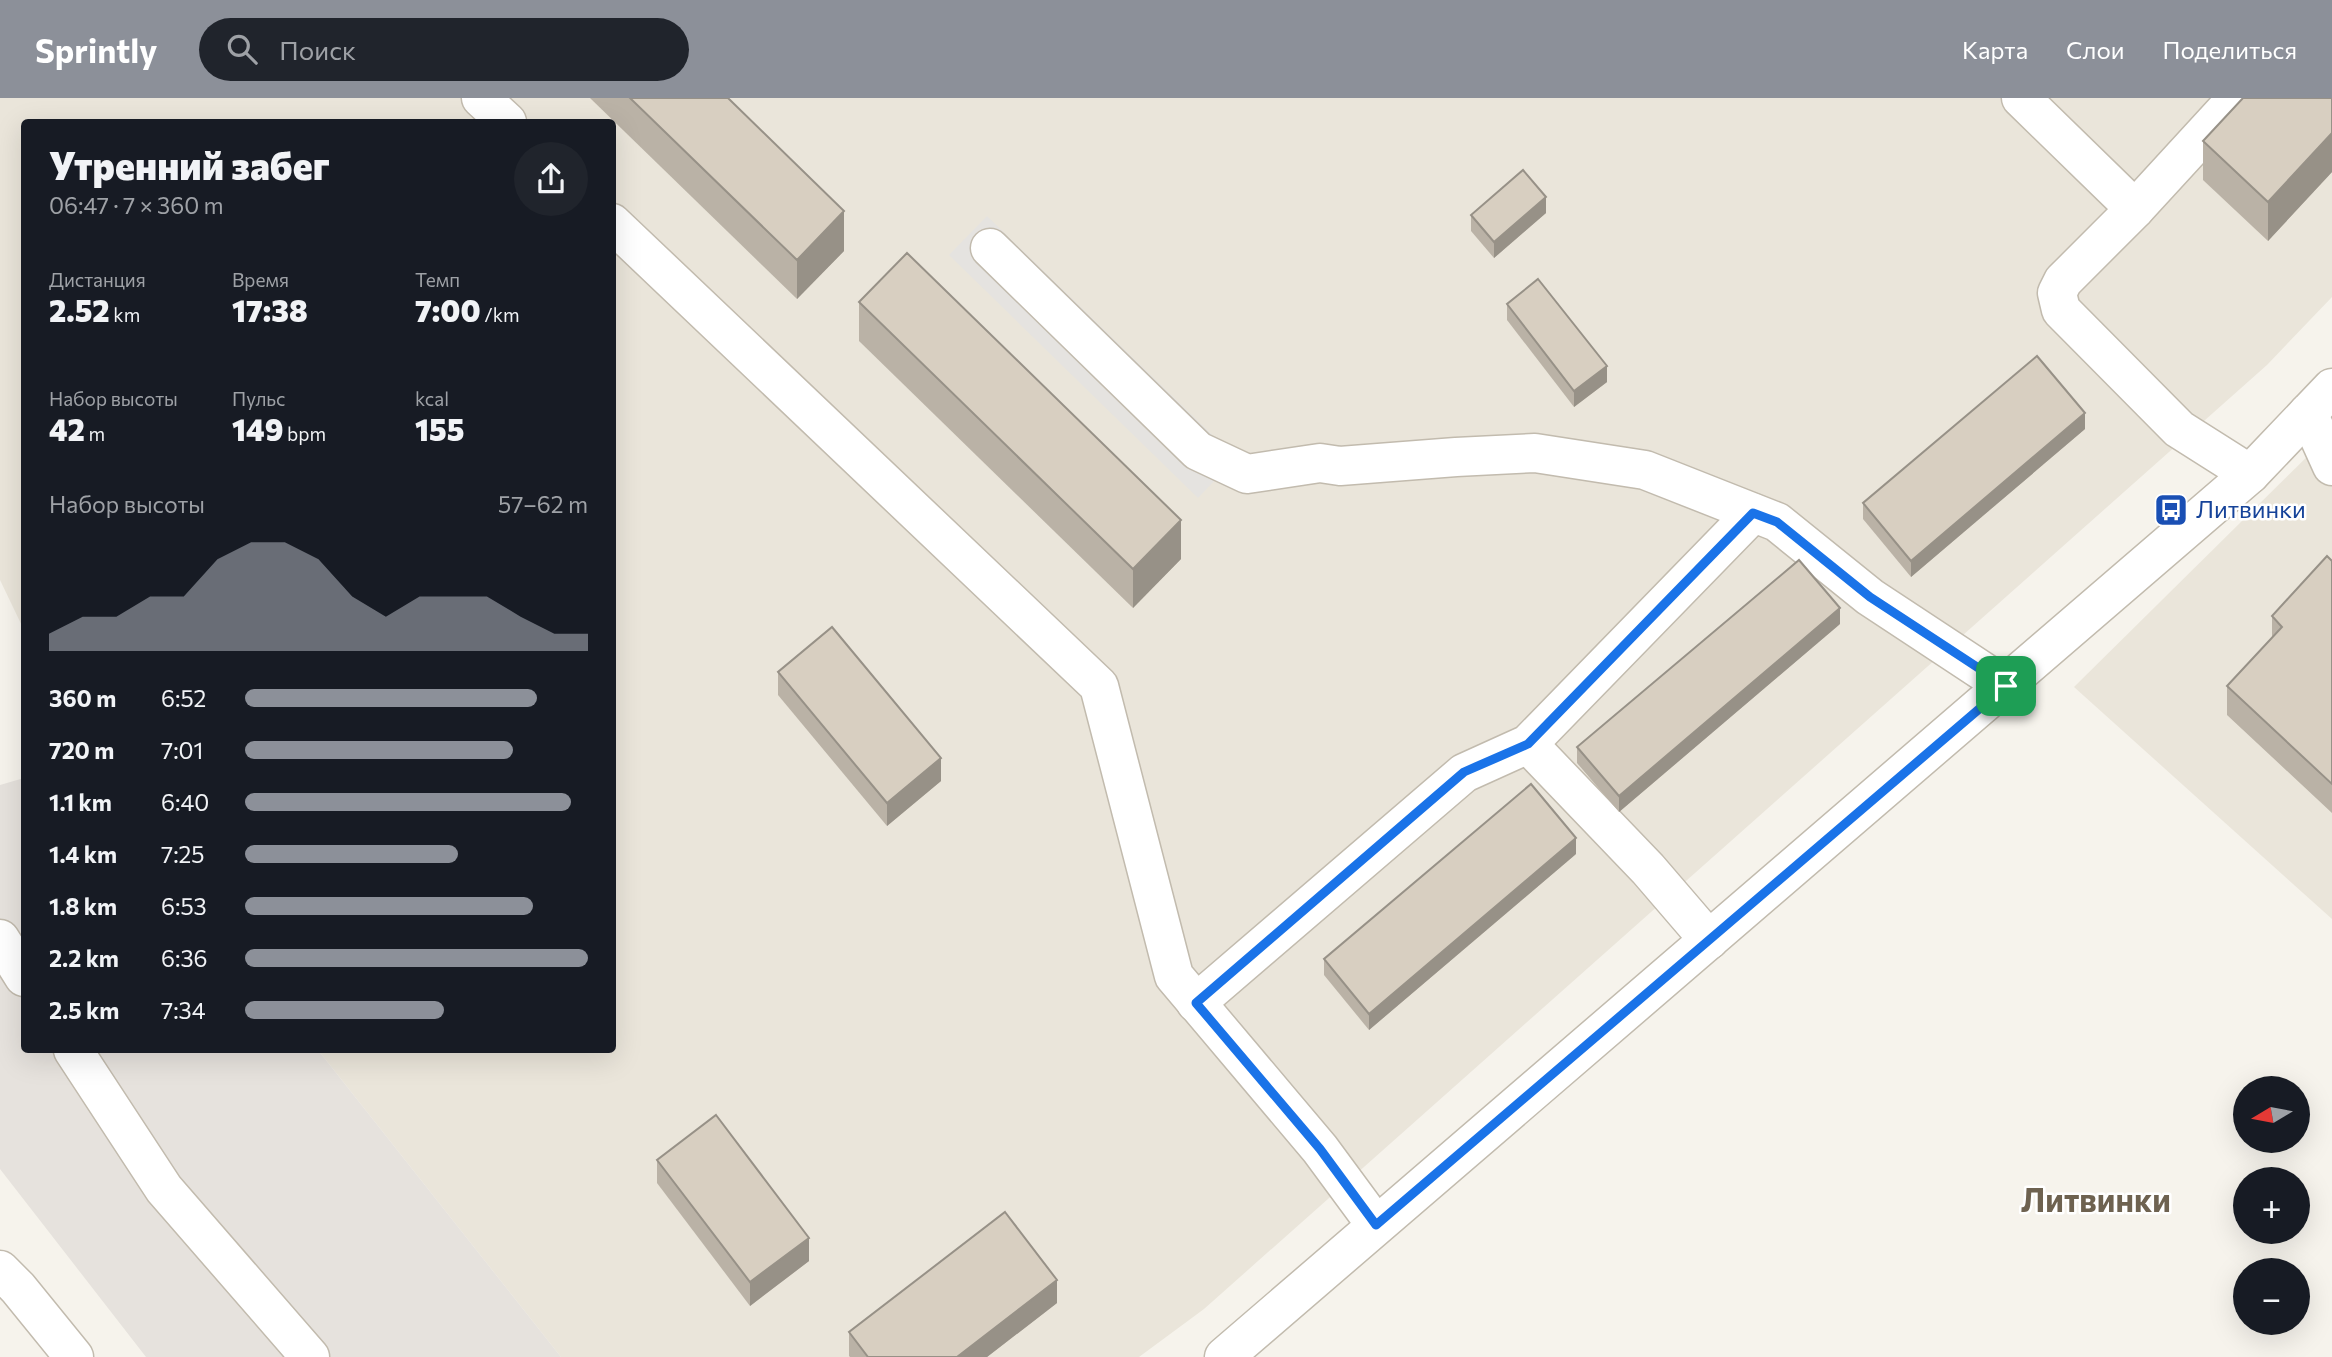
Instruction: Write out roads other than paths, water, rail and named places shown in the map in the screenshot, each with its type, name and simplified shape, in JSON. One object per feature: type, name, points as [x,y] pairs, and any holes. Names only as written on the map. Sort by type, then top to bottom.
[{"type":"street","points":[[481,98],[504,119]]},
{"type":"street","points":[[2021,98],[2135,209]]},
{"type":"street","points":[[2237,98],[2135,209],[2063,281],[2057,293],[2061,310],[2179,429],[2250,474]]},
{"type":"street","points":[[616,227],[1099,685],[1174,976],[1320,1149],[1376,1225]]},
{"type":"street","points":[[990,247],[1198,451],[1247,474],[1320,463],[1340,466],[1535,453],[1645,470],[1777,522],[1870,597],[2006,686]]},
{"type":"street","points":[[1224,1357],[2250,474],[2320,400]]},
{"type":"street","points":[[2320,400],[2332,466]]},
{"type":"street","points":[[1196,1003],[1464,772],[1528,744],[1753,513]]},
{"type":"street","points":[[1528,744],[1648,869],[1709,940]]},
{"type":"street","points":[[0,939],[21,971]]},
{"type":"street","points":[[75,1053],[163,1189],[310,1357]]},
{"type":"street","points":[[0,1270],[74,1357]]},
{"type":"place","name":"Литвинки","points":[[2171,510]]},
{"type":"district","name":"Литвинки","points":[[2096,1201]]}]
